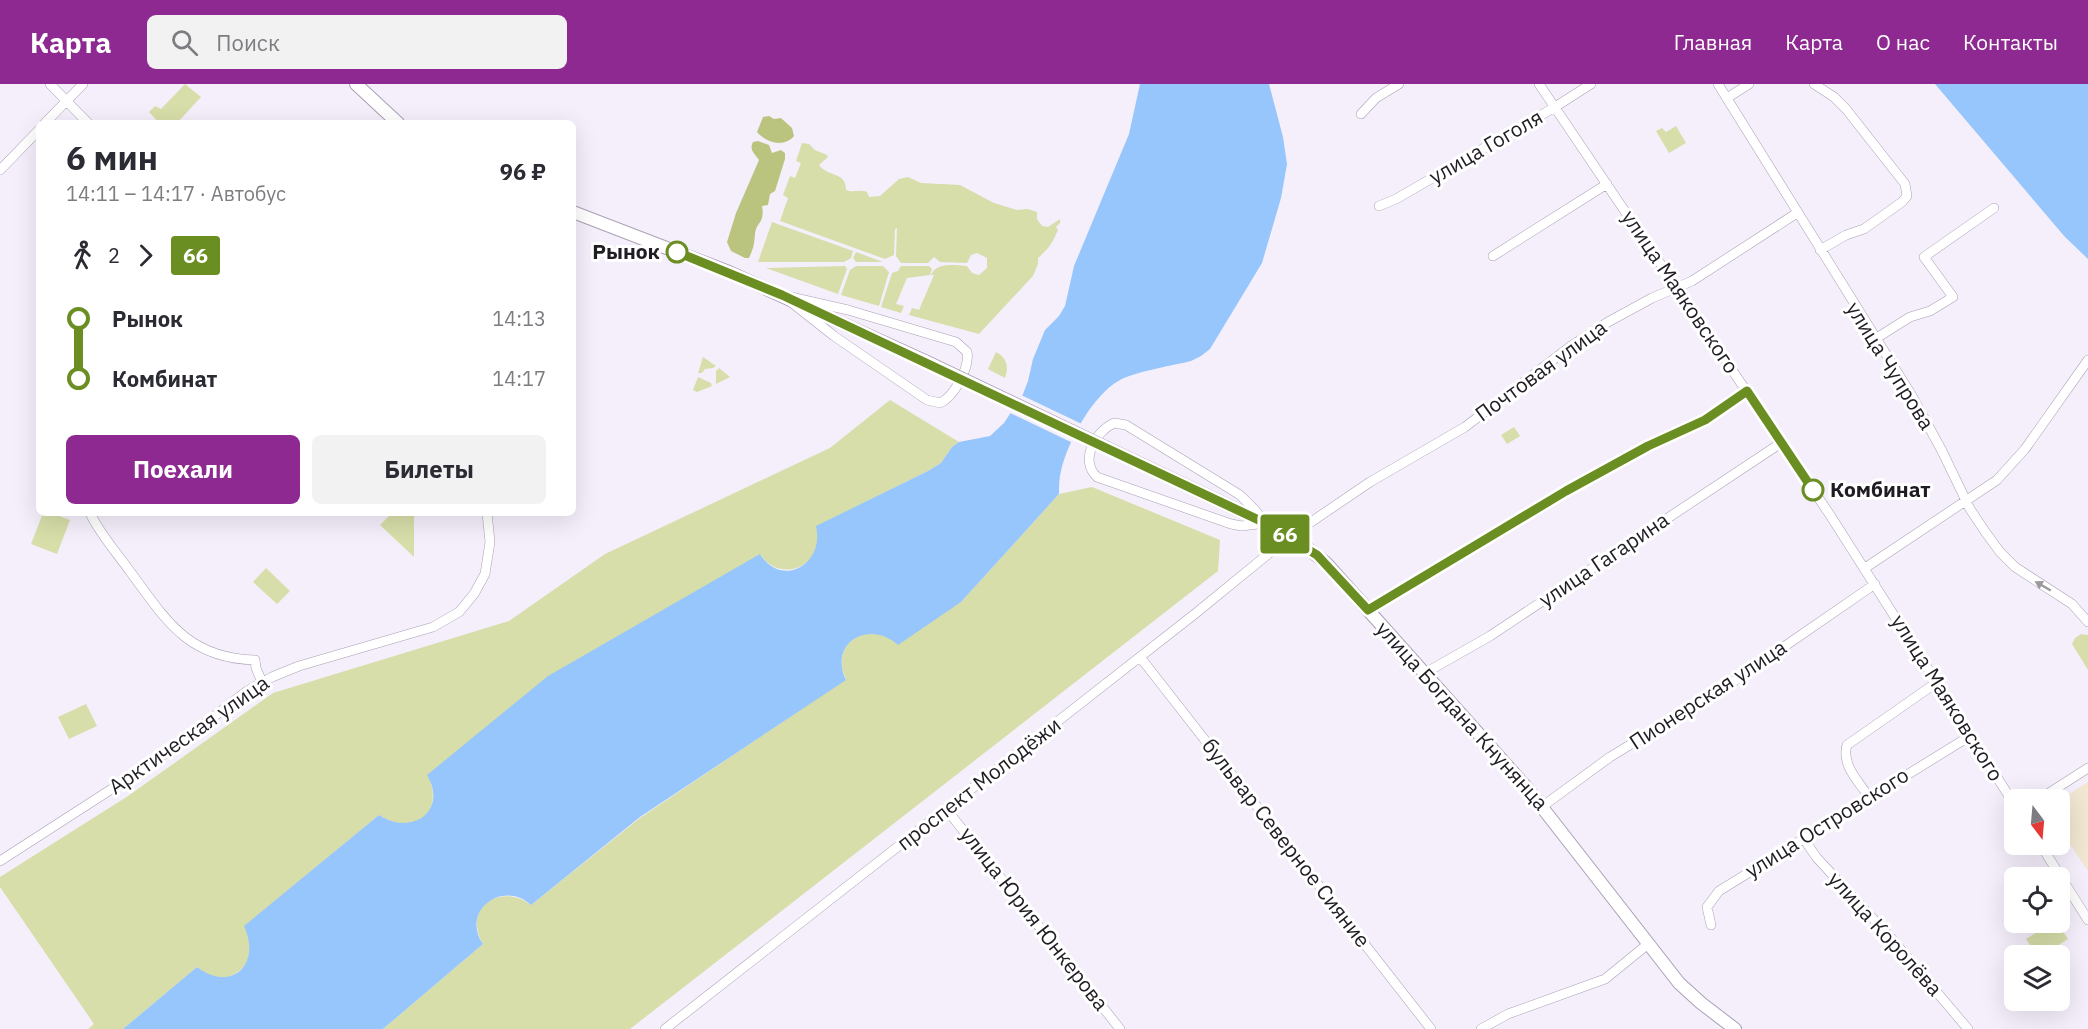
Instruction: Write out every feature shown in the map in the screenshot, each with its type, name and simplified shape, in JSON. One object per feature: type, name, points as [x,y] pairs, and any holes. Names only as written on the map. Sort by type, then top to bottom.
[{"type":"main road","points":[[356,84],[395,120]]},
{"type":"main road","name":"улица Богдана Кнунянца","points":[[576,213],[729,272],[782,295],[1265,523],[1308,548],[1326,563],[1543,806],[1685,989],[1735,1029]]},
{"type":"street","points":[[50,84],[85,120]]},
{"type":"street","points":[[48,120],[83,84]]},
{"type":"street","points":[[1361,114],[1376,98],[1399,84]]},
{"type":"street","name":"улица Маяковского","points":[[1539,84],[1865,568],[2004,789]]},
{"type":"street","name":"улица Гоголя","points":[[1379,206],[1396,199],[1591,84]]},
{"type":"street","name":"улица Чупрова","points":[[1718,84],[1912,396],[1966,501],[1986,533],[2006,559],[2024,575],[2072,604],[2088,622]]},
{"type":"street","points":[[1727,98],[1749,84]]},
{"type":"street","points":[[1814,84],[1834,97],[1846,109],[1905,184],[1907,190],[1907,196],[1902,202],[1864,229],[1846,235],[1820,250]]},
{"type":"street","points":[[0,170],[36,133]]},
{"type":"street","points":[[1493,256],[1607,184]]},
{"type":"street","points":[[1875,339],[1910,317],[1930,311],[1953,297],[1924,257],[1994,208]]},
{"type":"street","name":"Почтовая улица","points":[[1289,537],[1370,482],[1465,426],[1571,346],[1608,322],[1652,298],[1692,281],[1797,213]]},
{"type":"street","points":[[782,295],[848,310],[956,342],[967,352],[968,362],[951,396],[940,403],[927,400],[834,336],[782,295]]},
{"type":"street","points":[[1865,568],[1997,480],[2025,449],[2088,360]]},
{"type":"street","points":[[1368,610],[1566,491],[1648,446],[1705,420],[1747,391]]},
{"type":"street","points":[[1114,423],[1126,425],[1240,495],[1265,523],[1242,526],[1231,524],[1097,477],[1088,461],[1090,452],[1103,429],[1114,423]]},
{"type":"street","name":"улица Гагарина","points":[[1425,673],[1490,636],[1781,443]]},
{"type":"street","points":[[92,516],[159,612],[176,630],[186,639],[213,654],[255,660],[262,682]]},
{"type":"street","name":"Арктическая улица","points":[[0,861],[138,772],[262,682],[299,666],[433,627],[459,612],[474,594],[485,574],[490,542],[487,516]]},
{"type":"street","name":"проспект Молодёжи","points":[[665,1029],[947,810],[1289,537]]},
{"type":"street","name":"Пионерская улица","points":[[1543,806],[1610,757],[1721,690],[1875,584]]},
{"type":"street","name":"бульвар Северное Сияние","points":[[1140,657],[1431,1029]]},
{"type":"street","points":[[1869,797],[1847,765],[1845,751],[1847,745],[1936,683]]},
{"type":"street","name":"улица Островского","points":[[1711,926],[1707,906],[1719,891],[1970,736]]},
{"type":"street","points":[[2055,789],[2088,768]]},
{"type":"street","name":"улица Юрия Юнкерова","points":[[947,810],[1120,1029]]},
{"type":"street","name":"улица Королёва","points":[[1803,838],[1817,858],[1892,938],[1968,1029]]},
{"type":"street","points":[[2047,855],[2088,920]]},
{"type":"street","points":[[1481,1029],[1508,1014],[1605,979],[1648,944]]},
{"type":"shaded area","points":[[2088,782],[2088,871],[2070,845],[2070,794]]},
{"type":"green space","points":[[185,84],[201,97],[180,120],[156,120],[149,112],[155,106],[161,109]]},
{"type":"green space","points":[[769,116],[774,119],[781,118],[792,128],[794,136],[785,142],[775,143],[761,136],[757,132],[763,117]]},
{"type":"green space","points":[[1676,126],[1686,143],[1669,153],[1656,131],[1662,128],[1666,132]]},
{"type":"green space","points":[[758,141],[769,145],[772,153],[781,150],[785,153],[785,159],[775,191],[770,194],[768,205],[762,206],[762,219],[756,230],[751,254],[749,258],[745,258],[731,251],[727,242],[736,213],[759,160],[752,147],[753,142]]},
{"type":"green space","points":[[802,143],[809,144],[815,150],[827,155],[828,157],[819,165],[827,172],[840,177],[846,190],[867,192],[869,197],[880,196],[899,179],[908,177],[921,183],[960,185],[994,203],[1017,210],[1028,209],[1037,212],[1037,219],[1042,226],[1048,227],[1060,219],[1056,227],[1058,230],[1050,246],[1038,258],[1033,276],[979,334],[909,315],[912,308],[919,310],[934,275],[931,275],[937,268],[946,265],[967,266],[972,273],[979,275],[987,268],[987,258],[977,253],[971,255],[967,263],[940,262],[934,257],[928,263],[901,263],[896,256],[897,228],[895,229],[894,255],[885,259],[780,221],[788,198],[783,195],[790,176],[795,178],[801,163],[796,161]]},
{"type":"green space","points":[[772,222],[853,251],[851,258],[844,262],[758,262]]},
{"type":"green space","points":[[856,252],[883,262],[856,262],[853,258]]},
{"type":"green space","points":[[845,266],[847,269],[838,294],[766,268]]},
{"type":"green space","points":[[856,266],[883,266],[889,272],[879,306],[841,295],[850,270]]},
{"type":"green space","points":[[901,266],[929,266],[932,269],[930,275],[907,278],[896,304],[904,306],[901,313],[881,307],[892,273],[898,271]]},
{"type":"green space","points":[[996,352],[1003,357],[1006,363],[1005,378],[988,369]]},
{"type":"green space","points":[[703,357],[716,366],[698,373]]},
{"type":"green space","points":[[719,368],[730,377],[716,384],[716,371]]},
{"type":"green space","points":[[698,377],[711,383],[712,386],[697,392],[693,390]]},
{"type":"green space","points":[[890,400],[959,442],[952,447],[941,463],[817,526],[817,546],[813,555],[800,567],[783,569],[775,567],[761,555],[430,780],[433,793],[432,804],[428,813],[421,819],[402,823],[379,815],[245,926],[250,943],[250,955],[245,965],[235,974],[224,978],[212,977],[197,967],[123,1029],[88,1029],[94,1024],[0,887],[0,877],[128,796],[273,693],[509,621],[605,554],[830,448]]},
{"type":"green space","points":[[1514,427],[1520,436],[1507,444],[1501,435]]},
{"type":"green space","points":[[1092,487],[1220,540],[1218,571],[630,1029],[383,1029],[483,944],[478,931],[477,919],[488,902],[507,896],[531,905],[640,818],[846,679],[842,657],[852,641],[869,634],[891,639],[961,602],[1059,494]]},
{"type":"green space","points":[[42,516],[59,516],[70,520],[57,554],[31,544]]},
{"type":"green space","points":[[389,516],[414,516],[414,557],[380,525]]},
{"type":"green space","points":[[266,568],[290,591],[277,604],[253,582]]},
{"type":"green space","points":[[2081,634],[2088,635],[2088,670],[2072,644]]},
{"type":"green space","points":[[86,704],[97,726],[69,739],[58,717]]},
{"type":"green space","points":[[2035,933],[2064,933],[2068,939],[2059,945],[2030,945],[2026,939]]},
{"type":"water","points":[[1140,84],[1269,84],[1283,137],[1287,164],[1281,198],[1262,263],[1210,349],[1191,361],[1127,377],[1100,396],[1083,420],[1069,447],[1060,474],[1059,494],[961,602],[898,645],[875,634],[854,639],[842,655],[842,667],[846,680],[640,817],[531,905],[520,898],[508,895],[488,902],[481,910],[477,920],[477,932],[483,944],[383,1029],[123,1029],[197,967],[221,977],[232,976],[240,971],[249,953],[249,940],[244,926],[379,815],[404,823],[424,816],[430,809],[433,799],[427,775],[548,676],[760,554],[769,564],[779,570],[790,571],[800,567],[808,561],[814,551],[817,540],[816,526],[928,471],[941,463],[952,447],[959,442],[990,436],[1004,423],[1023,394],[1033,359],[1045,330],[1065,306],[1074,266],[1129,134]]},
{"type":"water","points":[[1935,84],[2088,84],[2088,259],[2065,237]]},
{"type":"pier","points":[[1019,394],[1084,425],[1075,444],[1008,412]]},
{"type":"bus line","name":"66","points":[[677,252],[782,295],[1265,523],[1317,555],[1368,610],[1566,491],[1648,446],[1705,420],[1747,391],[1813,490]]},
{"type":"place","name":"Рынок","points":[[677,252]]},
{"type":"place","name":"Комбинат","points":[[1813,490]]}]
